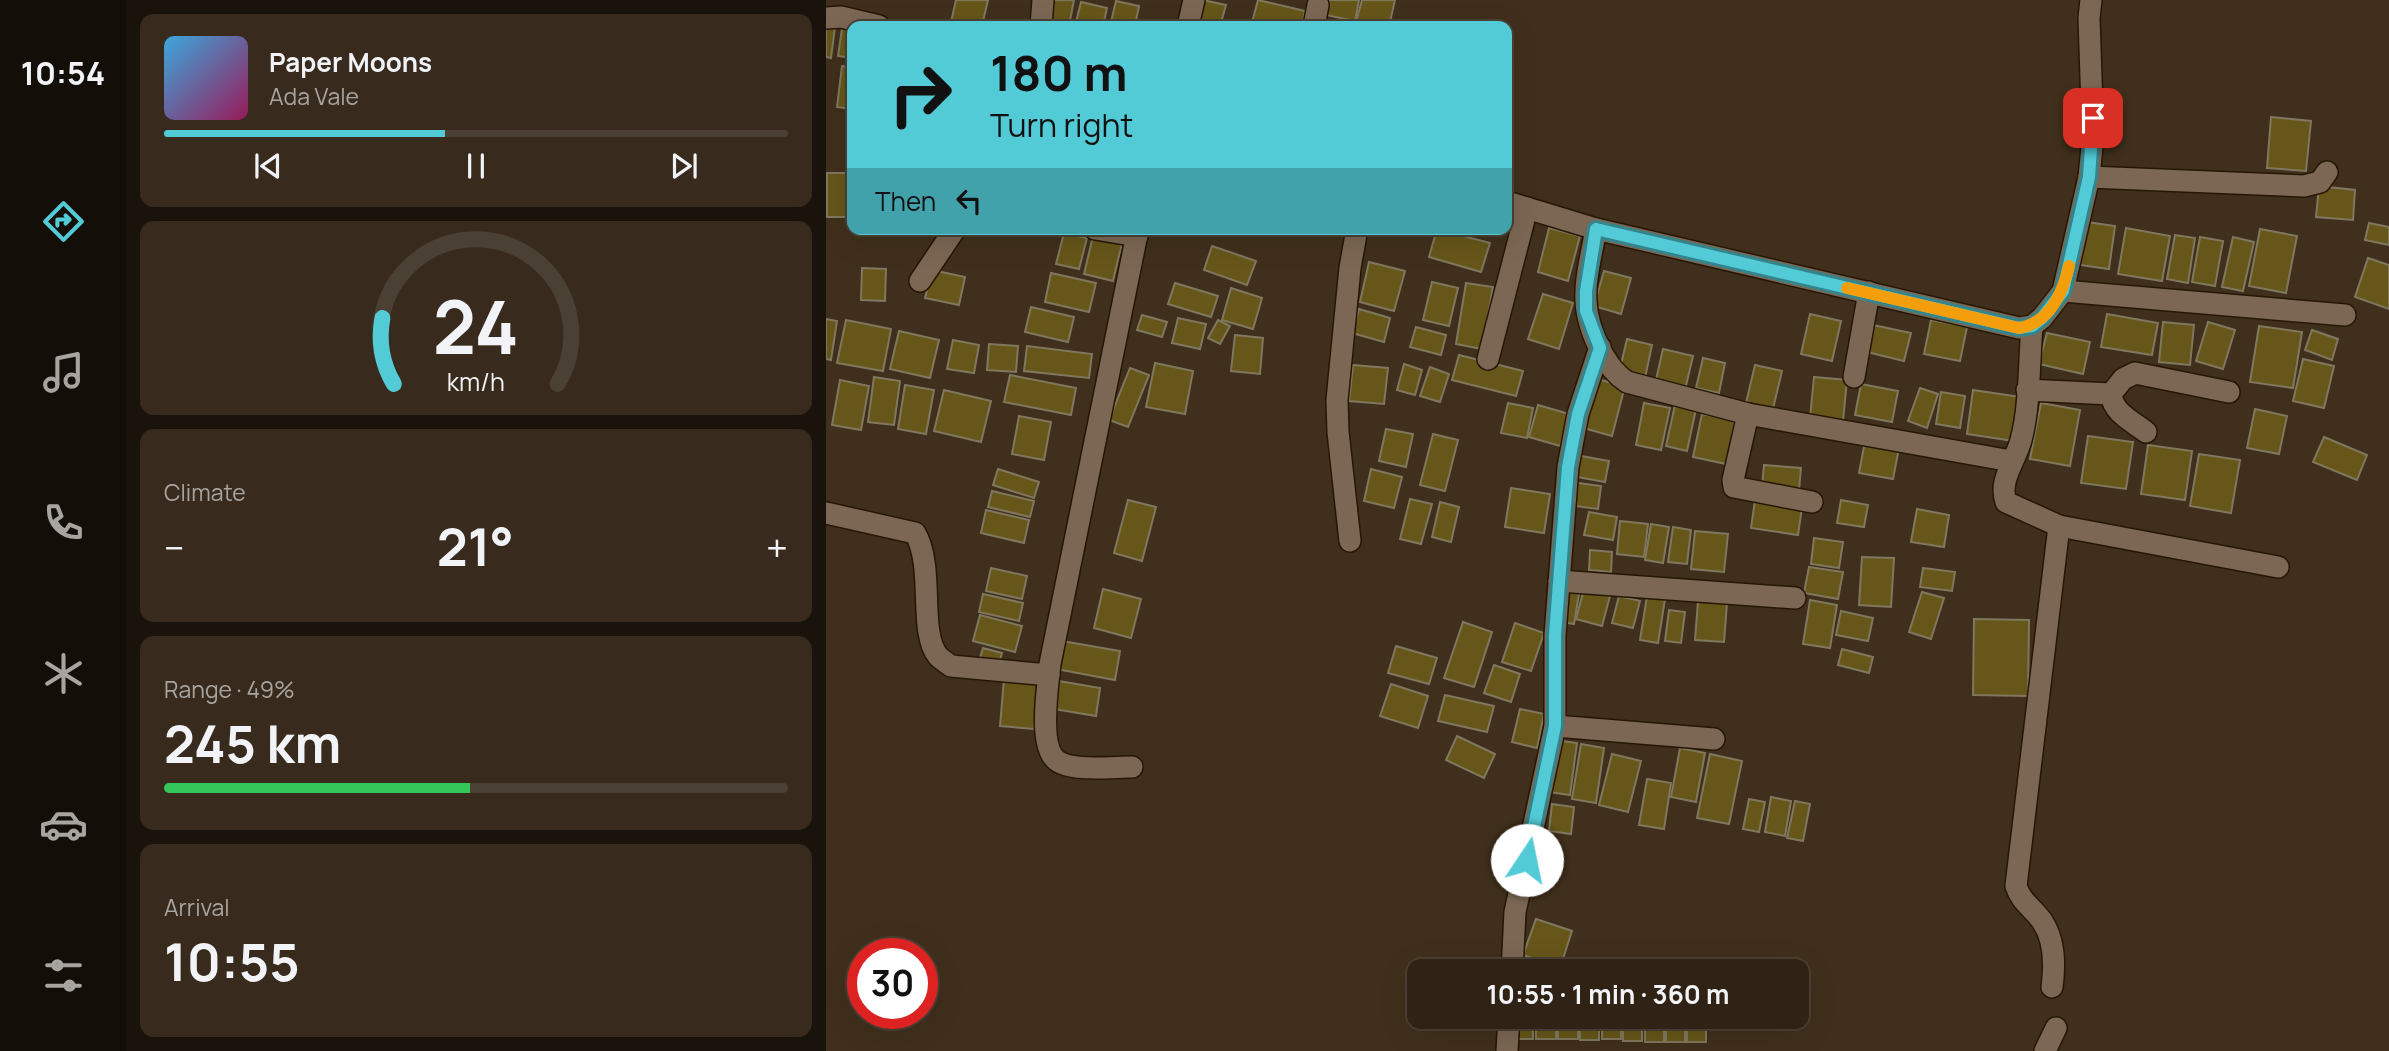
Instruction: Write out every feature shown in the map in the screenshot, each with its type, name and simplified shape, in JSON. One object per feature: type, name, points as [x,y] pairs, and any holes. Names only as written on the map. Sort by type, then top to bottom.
[{"type":"street","points":[[1041,21],[1043,0]]},
{"type":"street","points":[[1189,21],[1194,0]]},
{"type":"street","points":[[1512,203],[1596,229],[2019,328],[2032,326],[2042,318],[2063,291],[2089,177],[2093,136],[2089,18],[2091,0]]},
{"type":"street","points":[[826,18],[841,17],[858,21]]},
{"type":"street","points":[[2089,177],[2304,186],[2320,182],[2327,172]]},
{"type":"street","points":[[1488,359],[1528,208]]},
{"type":"street","points":[[1596,229],[1586,291],[1586,311],[1600,348],[1617,376],[1627,382],[1748,414],[2011,461]]},
{"type":"street","points":[[920,281],[952,235]]},
{"type":"street","points":[[1132,767],[1063,764],[1056,760],[1049,750],[1045,736],[1049,676],[1138,235]]},
{"type":"street","points":[[1350,541],[1337,400],[1348,281],[1356,235]]},
{"type":"street","points":[[2063,291],[2345,315]]},
{"type":"street","points":[[1854,377],[1869,292]]},
{"type":"street","points":[[2032,326],[2022,437],[2011,461],[2003,494],[2006,502],[2059,526],[2278,567]]},
{"type":"street","points":[[1513,959],[1515,912],[1555,726],[1555,635],[1568,467],[1578,414],[1600,348]]},
{"type":"street","points":[[2146,432],[2112,403],[2111,394],[2123,379],[2134,373],[2229,392]]},
{"type":"street","points":[[2027,390],[2111,394]]},
{"type":"street","points":[[1748,414],[1733,480],[1734,487],[1812,502]]},
{"type":"street","points":[[826,513],[915,533],[923,555],[931,641],[933,648],[945,662],[951,666],[1049,676]]},
{"type":"street","points":[[2052,987],[2054,968],[2048,934],[2042,922],[2019,897],[2017,886],[2059,526]]},
{"type":"street","points":[[1559,581],[1795,598]]},
{"type":"street","points":[[1555,726],[1714,739]]},
{"type":"street","points":[[2045,1051],[2056,1028]]},
{"type":"street","points":[[1507,1051],[1508,1029]]},
{"type":"building","points":[[956,0],[988,0],[983,21],[951,21]]},
{"type":"building","points":[[1050,0],[1074,0],[1070,21],[1046,21]]},
{"type":"building","points":[[1203,0],[1226,5],[1221,21],[1197,21]]},
{"type":"building","points":[[1258,0],[1305,11],[1303,21],[1252,21]]},
{"type":"building","points":[[1329,0],[1359,0],[1355,21],[1326,15]]},
{"type":"building","points":[[1362,0],[1395,0],[1390,21],[1356,21]]},
{"type":"building","points":[[1116,1],[1139,6],[1136,21],[1111,21]]},
{"type":"building","points":[[1081,2],[1107,8],[1104,21],[1076,21]]},
{"type":"building","points":[[843,22],[847,24],[847,57],[838,56]]},
{"type":"building","points":[[826,26],[835,27],[831,58],[826,57]]},
{"type":"building","points":[[842,66],[847,66],[847,108],[837,107]]},
{"type":"building","points":[[2271,117],[2311,121],[2306,171],[2267,168]]},
{"type":"building","points":[[827,173],[847,173],[847,217],[827,217]]},
{"type":"building","points":[[2319,186],[2355,190],[2353,220],[2316,217]]},
{"type":"building","points":[[2087,222],[2115,226],[2109,269],[2080,265]]},
{"type":"building","points":[[2369,223],[2389,227],[2389,245],[2365,240]]},
{"type":"building","points":[[1549,228],[1580,236],[1568,281],[1538,272]]},
{"type":"building","points":[[2126,228],[2170,236],[2162,281],[2118,274]]},
{"type":"building","points":[[2260,229],[2297,236],[2286,293],[2249,286]]},
{"type":"building","points":[[1063,235],[1087,238],[1079,269],[1056,264]]},
{"type":"building","points":[[1435,235],[1460,235],[1490,243],[1481,272],[1429,257]]},
{"type":"building","points":[[2175,235],[2195,238],[2188,283],[2167,279]]},
{"type":"building","points":[[1093,236],[1122,243],[1113,281],[1084,274]]},
{"type":"building","points":[[2200,237],[2223,241],[2215,286],[2192,282]]},
{"type":"building","points":[[2233,237],[2254,242],[2243,291],[2222,287]]},
{"type":"building","points":[[1212,246],[1256,261],[1247,285],[1204,270]]},
{"type":"building","points":[[2368,258],[2389,265],[2389,309],[2355,297]]},
{"type":"building","points":[[1369,262],[1405,271],[1394,311],[1360,302]]},
{"type":"building","points":[[862,268],[886,269],[885,301],[861,300]]},
{"type":"building","points":[[932,270],[965,277],[959,305],[925,298]]},
{"type":"building","points":[[1604,271],[1631,278],[1621,314],[1594,306]]},
{"type":"building","points":[[1051,273],[1096,283],[1089,312],[1045,302]]},
{"type":"building","points":[[1432,282],[1458,288],[1449,326],[1423,320]]},
{"type":"building","points":[[1175,283],[1218,296],[1211,317],[1168,304]]},
{"type":"building","points":[[1466,283],[1493,287],[1482,349],[1456,344]]},
{"type":"building","points":[[1231,288],[1262,298],[1253,329],[1222,320]]},
{"type":"building","points":[[1543,294],[1573,303],[1559,349],[1528,339]]},
{"type":"building","points":[[1031,307],[1074,317],[1068,342],[1025,332]]},
{"type":"building","points":[[1359,309],[1390,318],[1384,342],[1352,333]]},
{"type":"building","points":[[1810,314],[1841,321],[1832,361],[1801,354]]},
{"type":"building","points":[[2107,314],[2158,323],[2152,355],[2101,347]]},
{"type":"building","points":[[1142,315],[1167,322],[1162,337],[1137,330]]},
{"type":"building","points":[[1178,318],[1206,324],[1200,349],[1172,343]]},
{"type":"building","points":[[826,319],[837,321],[831,360],[826,359]]},
{"type":"building","points":[[846,320],[891,329],[883,371],[837,363]]},
{"type":"building","points":[[1218,320],[1230,326],[1220,344],[1208,338]]},
{"type":"building","points":[[1931,320],[1967,327],[1960,361],[1924,354]]},
{"type":"building","points":[[2163,322],[2194,325],[2190,365],[2159,362]]},
{"type":"building","points":[[2208,322],[2235,330],[2223,369],[2196,361]]},
{"type":"building","points":[[1873,325],[1911,333],[1904,361],[1867,352]]},
{"type":"building","points":[[2259,326],[2302,332],[2293,388],[2250,382]]},
{"type":"building","points":[[1416,327],[1446,335],[1441,355],[1410,347]]},
{"type":"building","points":[[2312,330],[2338,339],[2332,360],[2305,350]]},
{"type":"building","points":[[899,331],[939,340],[930,378],[890,369]]},
{"type":"building","points":[[2047,333],[2090,342],[2083,374],[2039,364]]},
{"type":"building","points":[[1235,335],[1263,338],[1260,374],[1231,371]]},
{"type":"building","points":[[1627,339],[1652,345],[1645,378],[1619,373]]},
{"type":"building","points":[[953,340],[979,345],[974,373],[947,369]]},
{"type":"building","points":[[989,344],[1018,346],[1016,372],[987,370]]},
{"type":"building","points":[[1027,346],[1092,354],[1089,378],[1024,371]]},
{"type":"building","points":[[1663,349],[1693,356],[1685,390],[1655,384]]},
{"type":"building","points":[[1459,355],[1523,371],[1516,396],[1452,380]]},
{"type":"building","points":[[1703,358],[1725,363],[1719,393],[1696,388]]},
{"type":"building","points":[[2303,359],[2334,366],[2324,408],[2293,401]]},
{"type":"building","points":[[1155,363],[1193,371],[1185,414],[1146,407]]},
{"type":"building","points":[[1404,364],[1422,370],[1415,395],[1397,390]]},
{"type":"building","points":[[1353,365],[1388,368],[1384,404],[1349,401]]},
{"type":"building","points":[[1755,365],[1782,371],[1772,413],[1745,407]]},
{"type":"building","points":[[1430,367],[1449,374],[1440,402],[1420,396]]},
{"type":"building","points":[[1130,368],[1149,375],[1128,427],[1109,420]]},
{"type":"building","points":[[1010,375],[1076,388],[1071,415],[1004,402]]},
{"type":"building","points":[[874,377],[900,381],[894,425],[868,422]]},
{"type":"building","points":[[1814,377],[1847,380],[1843,421],[1810,418]]},
{"type":"building","points":[[1593,378],[1625,386],[1612,436],[1580,427]]},
{"type":"building","points":[[840,380],[869,386],[861,430],[832,425]]},
{"type":"building","points":[[1861,384],[1898,391],[1892,422],[1855,415]]},
{"type":"building","points":[[905,385],[934,390],[926,434],[898,429]]},
{"type":"building","points":[[1920,388],[1938,394],[1927,428],[1908,421]]},
{"type":"building","points":[[944,390],[991,401],[981,442],[934,431]]},
{"type":"building","points":[[1973,390],[2021,397],[2014,441],[1967,434]]},
{"type":"building","points":[[1941,392],[1965,396],[1960,428],[1936,424]]},
{"type":"building","points":[[1508,403],[1533,408],[1527,438],[1501,433]]},
{"type":"building","points":[[1644,403],[1670,408],[1661,450],[1636,445]]},
{"type":"building","points":[[2041,403],[2080,410],[2070,466],[2030,459]]},
{"type":"building","points":[[1538,405],[1569,414],[1560,446],[1529,437]]},
{"type":"building","points":[[1675,405],[1696,409],[1687,451],[1666,446]]},
{"type":"building","points":[[2255,409],[2287,416],[2279,454],[2247,448]]},
{"type":"building","points":[[1702,414],[1735,420],[1726,464],[1693,457]]},
{"type":"building","points":[[1019,416],[1051,422],[1044,460],[1012,454]]},
{"type":"building","points":[[1386,429],[1413,434],[1406,467],[1379,461]]},
{"type":"building","points":[[1433,434],[1458,440],[1445,491],[1420,485]]},
{"type":"building","points":[[1866,436],[1900,443],[1893,479],[1859,473]]},
{"type":"building","points":[[2088,436],[2133,442],[2126,489],[2081,483]]},
{"type":"building","points":[[2324,437],[2367,455],[2357,480],[2313,462]]},
{"type":"building","points":[[2148,445],[2192,451],[2185,500],[2141,494]]},
{"type":"building","points":[[2199,454],[2240,460],[2231,513],[2190,506]]},
{"type":"building","points":[[1576,455],[1609,461],[1605,482],[1572,476]]},
{"type":"building","points":[[1764,465],[1801,468],[1799,490],[1762,487]]},
{"type":"building","points":[[998,469],[1039,482],[1034,498],[993,485]]},
{"type":"building","points":[[1371,469],[1402,477],[1394,508],[1364,501]]},
{"type":"building","points":[[1571,482],[1601,486],[1598,509],[1568,505]]},
{"type":"building","points":[[1511,488],[1550,494],[1544,533],[1505,527]]},
{"type":"building","points":[[992,491],[1034,501],[1030,517],[988,507]]},
{"type":"building","points":[[1410,499],[1432,504],[1421,544],[1400,539]]},
{"type":"building","points":[[1128,500],[1156,507],[1142,561],[1114,553]]},
{"type":"building","points":[[1755,500],[1802,507],[1798,535],[1751,528]]},
{"type":"building","points":[[1841,500],[1868,505],[1864,527],[1837,523]]},
{"type":"building","points":[[1440,502],[1459,507],[1451,542],[1432,537]]},
{"type":"building","points":[[1917,509],[1949,515],[1944,547],[1911,542]]},
{"type":"building","points":[[986,510],[1029,520],[1024,543],[981,533]]},
{"type":"building","points":[[1589,512],[1617,517],[1613,540],[1584,535]]},
{"type":"building","points":[[1620,521],[1648,524],[1644,557],[1617,554]]},
{"type":"building","points":[[1651,524],[1669,527],[1663,563],[1645,560]]},
{"type":"building","points":[[1673,527],[1691,530],[1687,564],[1668,562]]},
{"type":"building","points":[[1695,531],[1728,534],[1724,572],[1691,569]]},
{"type":"building","points":[[1814,538],[1843,542],[1839,568],[1811,564]]},
{"type":"building","points":[[1590,550],[1612,552],[1611,572],[1589,570]]},
{"type":"building","points":[[1862,557],[1894,558],[1891,607],[1859,605]]},
{"type":"building","points":[[1809,567],[1843,572],[1838,599],[1804,593]]},
{"type":"building","points":[[991,568],[1027,576],[1022,599],[986,591]]},
{"type":"building","points":[[1923,568],[1955,572],[1952,591],[1920,587]]},
{"type":"building","points":[[1563,584],[1580,588],[1574,624],[1556,621]]},
{"type":"building","points":[[1103,589],[1141,599],[1131,638],[1094,628]]},
{"type":"building","points":[[1584,589],[1610,596],[1602,626],[1576,619]]},
{"type":"building","points":[[1922,592],[1944,598],[1931,639],[1909,632]]},
{"type":"building","points":[[983,594],[1023,603],[1019,621],[979,612]]},
{"type":"building","points":[[1619,596],[1640,601],[1633,628],[1612,623]]},
{"type":"building","points":[[1647,596],[1665,599],[1658,643],[1640,640]]},
{"type":"building","points":[[1810,600],[1837,605],[1830,648],[1803,644]]},
{"type":"building","points":[[1698,601],[1727,603],[1724,642],[1695,640]]},
{"type":"building","points":[[1669,610],[1685,612],[1681,643],[1665,641]]},
{"type":"building","points":[[1841,611],[1873,618],[1868,641],[1836,635]]},
{"type":"building","points":[[980,615],[1022,626],[1015,652],[973,641]]},
{"type":"building","points":[[1974,619],[2029,620],[2028,696],[1973,695]]},
{"type":"building","points":[[1463,622],[1492,632],[1474,687],[1444,678]]},
{"type":"building","points":[[1515,623],[1544,633],[1531,671],[1502,662]]},
{"type":"building","points":[[1062,641],[1120,651],[1115,680],[1056,669]]},
{"type":"building","points":[[1396,646],[1437,658],[1429,684],[1388,673]]},
{"type":"building","points":[[983,648],[1002,653],[997,670],[978,664]]},
{"type":"building","points":[[1842,649],[1873,657],[1869,673],[1838,665]]},
{"type":"building","points":[[1494,665],[1520,674],[1511,702],[1484,693]]},
{"type":"building","points":[[1004,679],[1039,682],[1034,729],[1000,726]]},
{"type":"building","points":[[1053,680],[1100,688],[1096,716],[1048,708]]},
{"type":"building","points":[[1391,684],[1428,696],[1418,728],[1380,716]]},
{"type":"building","points":[[1445,695],[1494,706],[1487,732],[1438,721]]},
{"type":"building","points":[[1520,709],[1544,714],[1537,748],[1512,742]]},
{"type":"building","points":[[1457,736],[1495,754],[1484,778],[1446,760]]},
{"type":"building","points":[[1555,740],[1577,743],[1570,795],[1548,792]]},
{"type":"building","points":[[1581,744],[1604,748],[1596,803],[1572,799]]},
{"type":"building","points":[[1680,748],[1705,753],[1696,802],[1671,797]]},
{"type":"building","points":[[1612,754],[1641,761],[1628,812],[1599,805]]},
{"type":"building","points":[[1710,754],[1742,761],[1729,824],[1697,818]]},
{"type":"building","points":[[1647,779],[1671,783],[1664,829],[1639,825]]},
{"type":"building","points":[[1771,797],[1791,801],[1785,836],[1765,832]]},
{"type":"building","points":[[1749,799],[1765,802],[1759,832],[1743,829]]},
{"type":"building","points":[[1795,801],[1810,804],[1803,841],[1787,838]]},
{"type":"building","points":[[1552,804],[1574,807],[1571,834],[1549,831]]},
{"type":"building","points":[[1536,919],[1572,931],[1563,959],[1534,959],[1523,955]]},
{"type":"building","points":[[1514,1029],[1533,1029],[1533,1039],[1514,1039]]},
{"type":"building","points":[[1536,1029],[1556,1029],[1556,1039],[1536,1039]]},
{"type":"building","points":[[1558,1029],[1578,1029],[1578,1039],[1558,1039]]},
{"type":"building","points":[[1580,1029],[1599,1029],[1599,1040],[1580,1040]]},
{"type":"building","points":[[1602,1029],[1621,1029],[1621,1039],[1602,1039]]},
{"type":"building","points":[[1623,1029],[1642,1029],[1642,1041],[1623,1041]]},
{"type":"building","points":[[1645,1029],[1664,1029],[1664,1042],[1645,1042]]},
{"type":"building","points":[[1666,1029],[1685,1029],[1685,1042],[1666,1042]]},
{"type":"building","points":[[1687,1029],[1706,1029],[1706,1042],[1687,1042]]},
{"type":"slow traffic","points":[[1847,288],[2019,328],[2032,326],[2042,318],[2063,291],[2069,266]]},
{"type":"route","points":[[1527,860],[1555,726],[1555,635],[1568,467],[1578,414],[1600,348],[1586,311],[1586,291],[1596,229],[2019,328],[2032,326],[2042,318],[2063,291],[2089,177],[2093,118]]}]
